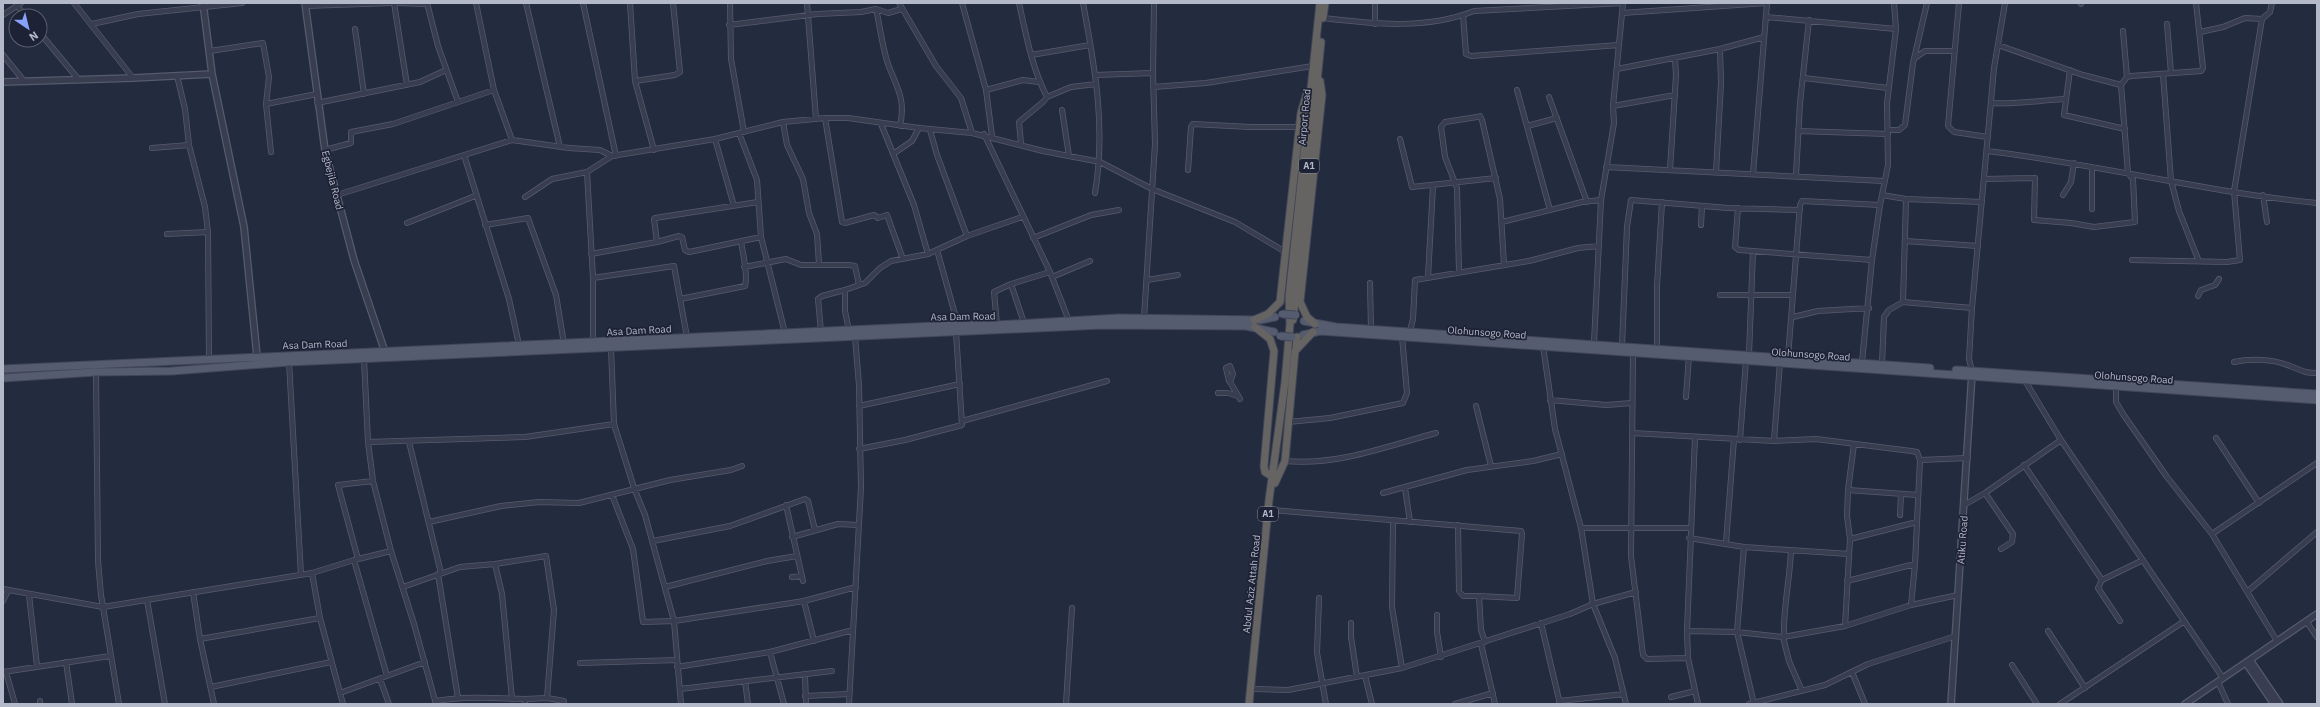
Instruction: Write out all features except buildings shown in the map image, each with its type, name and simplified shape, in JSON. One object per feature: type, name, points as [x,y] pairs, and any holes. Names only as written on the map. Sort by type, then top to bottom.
[{"type":"highway","name":"Airport Road","points":[[1291,326],[1288,305],[1320,3]]},
{"type":"highway","name":"Airport Road","points":[[1314,71],[1325,3]]},
{"type":"highway","points":[[1279,316],[1287,253],[1300,113],[1314,71]]},
{"type":"highway","points":[[1300,318],[1322,95],[1314,71]]},
{"type":"highway","points":[[1274,351],[1270,339],[1255,324],[1280,302]]},
{"type":"highway","points":[[1300,306],[1307,317],[1315,324]]},
{"type":"highway","name":"Abdul Aziz Attah Road","points":[[1251,704],[1291,326]]},
{"type":"highway","points":[[1295,351],[1313,332]]},
{"type":"highway","points":[[1277,334],[1274,351],[1264,466],[1266,472],[1274,480],[1286,461],[1288,422],[1297,336]]},
{"type":"highway","name":"Abdul Aziz Attah Road","points":[[1251,704],[1274,480]]},
{"type":"main road","name":"Asa Dam Road","points":[[3,378],[96,372],[172,371],[289,362],[611,348],[687,337],[849,331],[1130,324],[1255,324],[1279,316],[1300,318]]},
{"type":"main road","points":[[1277,334],[1272,324],[1279,316]]},
{"type":"main road","name":"Asa Dam Road","points":[[986,328],[1024,323],[1144,318],[1255,324],[1277,334],[1297,336]]},
{"type":"main road","name":"Olohunsogo Road","points":[[1300,318],[1315,324],[1410,331],[1543,346],[1689,356],[1788,357],[1862,362],[2024,379],[2116,386],[2292,395],[2317,394]]},
{"type":"main road","points":[[1297,336],[1306,328],[1300,318]]},
{"type":"main road","name":"Asa Dam Road","points":[[3,369],[209,360],[257,356],[385,352],[593,342],[649,343],[855,337],[957,328]]},
{"type":"main road","name":"Olohunsogo Road","points":[[1297,336],[1313,332],[1658,348],[1748,357],[1780,362],[2292,395],[2317,400]]},
{"type":"street","points":[[74,3],[133,78]]},
{"type":"street","points":[[92,24],[138,14],[203,5],[242,3]]},
{"type":"street","points":[[305,4],[392,3],[407,86]]},
{"type":"street","points":[[398,3],[427,4],[446,70],[458,102]]},
{"type":"street","points":[[476,3],[494,90],[512,140]]},
{"type":"street","points":[[526,3],[560,147]]},
{"type":"street","points":[[583,3],[614,156]]},
{"type":"street","points":[[630,3],[635,81],[654,150]]},
{"type":"street","points":[[635,81],[680,72],[673,3]]},
{"type":"street","points":[[730,3],[730,58],[742,132],[758,180],[761,237],[785,333]]},
{"type":"street","points":[[807,3],[816,119]]},
{"type":"street","points":[[899,3],[936,66],[961,98],[972,133]]},
{"type":"street","points":[[962,3],[986,90],[992,136]]},
{"type":"street","points":[[1019,3],[1039,82],[1047,97]]},
{"type":"street","points":[[1083,3],[1100,110],[1100,162],[1095,193]]},
{"type":"street","points":[[1144,318],[1155,144],[1153,87],[1154,3]]},
{"type":"street","points":[[1375,3],[1375,24]]},
{"type":"street","points":[[1500,3],[1501,9]]},
{"type":"street","points":[[1323,18],[1375,24],[1404,25],[1463,15],[1474,11],[1561,5],[1623,3],[1613,106],[1614,123],[1601,200],[1594,344]]},
{"type":"street","points":[[1622,13],[1766,3],[1753,174]]},
{"type":"street","points":[[1862,362],[1869,308],[1872,260],[1884,181],[1888,166],[1888,88],[1896,29],[1894,3]]},
{"type":"street","points":[[1798,130],[1888,132],[1899,130],[1905,125],[1915,58],[1927,3]]},
{"type":"street","points":[[1959,3],[1948,126],[1954,132],[1988,137]]},
{"type":"street","points":[[1972,374],[1969,360],[1972,308],[1991,103],[2005,3]]},
{"type":"street","points":[[1984,179],[2035,178],[2034,220],[2100,227],[2135,222],[2133,179],[2128,173],[2121,84],[2127,77],[2193,72],[2203,68],[2196,3]]},
{"type":"street","points":[[2132,260],[2198,260],[2228,262],[2240,260],[2234,191],[2262,19],[2270,12],[2272,3]]},
{"type":"street","points":[[3,15],[19,4]]},
{"type":"street","name":"Egbejila Road","points":[[305,4],[317,103],[325,150],[354,260],[385,352]]},
{"type":"street","points":[[203,5],[212,74],[244,227],[257,356]]},
{"type":"street","points":[[729,25],[807,16],[861,12],[876,8],[888,13],[902,9]]},
{"type":"street","points":[[876,8],[888,63],[899,87],[903,104],[900,126]]},
{"type":"street","points":[[1463,15],[1466,54],[1471,56],[1618,45]]},
{"type":"street","points":[[1766,17],[1896,29]]},
{"type":"street","points":[[2200,32],[2245,18],[2262,19]]},
{"type":"street","points":[[1796,175],[1798,130],[1809,20]]},
{"type":"street","points":[[2167,24],[2171,73]]},
{"type":"street","points":[[355,29],[364,94]]},
{"type":"street","points":[[2122,31],[2127,77]]},
{"type":"street","points":[[1617,69],[1720,49],[1764,37]]},
{"type":"street","points":[[48,43],[79,80]]},
{"type":"street","points":[[210,51],[263,43],[269,77],[266,104],[271,152]]},
{"type":"street","points":[[1918,44],[1925,51]]},
{"type":"street","points":[[1031,55],[1090,45]]},
{"type":"street","points":[[1998,45],[2070,70],[2121,84]]},
{"type":"street","points":[[1716,172],[1721,91],[1720,49]]},
{"type":"street","points":[[1915,58],[1925,51],[1954,52]]},
{"type":"street","points":[[3,55],[24,81]]},
{"type":"street","points":[[1670,170],[1675,95],[1675,58]]},
{"type":"street","points":[[317,103],[407,86],[420,82],[446,70]]},
{"type":"street","points":[[2070,70],[2063,113],[2066,116],[2125,129]]},
{"type":"street","points":[[1153,87],[1206,83],[1314,71]]},
{"type":"street","points":[[1095,75],[1153,73]]},
{"type":"street","points":[[3,82],[212,74]]},
{"type":"street","points":[[2163,74],[2171,181],[2179,211],[2198,260]]},
{"type":"street","points":[[177,76],[185,109],[189,145],[205,207],[208,232],[210,368]]},
{"type":"street","points":[[1804,78],[1888,88]]},
{"type":"street","points":[[986,90],[1023,80],[1039,82]]},
{"type":"street","points":[[1021,144],[1019,122],[1047,97],[1071,87],[1096,84]]},
{"type":"street","points":[[325,150],[351,142],[351,132],[393,124],[494,90]]},
{"type":"street","points":[[1517,90],[1550,210]]},
{"type":"street","points":[[266,104],[317,94]]},
{"type":"street","points":[[1613,106],[1675,95]]},
{"type":"street","points":[[1549,97],[1587,202]]},
{"type":"street","points":[[1991,103],[2017,104],[2035,103],[2039,100],[2066,99]]},
{"type":"street","points":[[1062,110],[1069,156]]},
{"type":"street","points":[[1459,272],[1456,183],[1444,157],[1441,126],[1445,122],[1480,116],[1496,178],[1502,222],[1504,265]]},
{"type":"street","points":[[825,118],[841,220],[845,223],[874,215],[878,218],[887,215],[903,259]]},
{"type":"street","points":[[525,197],[552,178],[587,172],[614,156],[715,139],[783,122],[825,118],[848,118],[930,130],[984,134],[1069,156],[1100,162],[1152,189],[1235,222],[1287,253]]},
{"type":"street","points":[[1527,126],[1557,118]]},
{"type":"street","points":[[783,122],[787,145],[803,179],[809,213],[817,234],[819,264]]},
{"type":"street","points":[[881,124],[914,205],[928,254]]},
{"type":"street","points":[[1188,170],[1191,127],[1193,124],[1250,127],[1299,127]]},
{"type":"street","points":[[894,154],[912,141],[919,128]]},
{"type":"street","points":[[930,130],[936,155],[967,236]]},
{"type":"street","points":[[984,134],[1022,217],[1050,272],[1069,321]]},
{"type":"street","points":[[715,139],[734,206]]},
{"type":"street","points":[[1400,139],[1410,185],[1415,188],[1496,178]]},
{"type":"street","points":[[337,195],[512,140],[560,147],[600,150],[614,156]]},
{"type":"street","points":[[152,148],[189,145]]},
{"type":"street","points":[[1987,151],[2074,163],[2171,181],[2317,203]]},
{"type":"street","points":[[464,155],[484,225],[509,299],[519,345]]},
{"type":"street","points":[[2063,195],[2071,182],[2074,163]]},
{"type":"street","points":[[1606,167],[1796,175],[1884,181]]},
{"type":"street","points":[[2092,167],[2092,209]]},
{"type":"street","points":[[587,172],[593,278],[593,342]]},
{"type":"street","points":[[1428,277],[1433,186]]},
{"type":"street","points":[[1882,195],[1906,199],[1982,202]]},
{"type":"street","points":[[2263,195],[2267,222]]},
{"type":"street","points":[[407,223],[476,196]]},
{"type":"street","points":[[1903,302],[1906,199]]},
{"type":"street","points":[[1502,222],[1550,210],[1601,200]]},
{"type":"street","points":[[1622,346],[1629,204],[1631,200],[1702,206],[1800,210]]},
{"type":"street","points":[[1788,357],[1793,317],[1800,210],[1802,201],[1807,200],[1880,205]]},
{"type":"street","points":[[657,242],[655,218],[758,202]]},
{"type":"street","points":[[1658,348],[1656,307],[1662,202]]},
{"type":"street","points":[[1701,225],[1702,206]]},
{"type":"street","points":[[1738,208],[1735,247],[1738,250],[1797,253],[1872,260]]},
{"type":"street","points":[[1033,238],[1091,215],[1119,210]]},
{"type":"street","points":[[822,332],[818,299],[822,296],[845,290],[867,281],[884,265],[903,259],[928,254],[967,236],[1022,217]]},
{"type":"street","points":[[484,225],[528,218],[556,295],[564,344]]},
{"type":"street","points":[[166,234],[208,232]]},
{"type":"street","points":[[591,254],[681,236],[685,250],[689,252],[761,237]]},
{"type":"street","points":[[680,299],[745,286],[744,266],[746,262],[741,242]]},
{"type":"street","points":[[1905,242],[1978,246]]},
{"type":"street","points":[[1410,331],[1413,319],[1415,280],[1544,258],[1578,248],[1598,246]]},
{"type":"street","points":[[859,449],[961,427],[962,421],[957,328],[937,250]]},
{"type":"street","points":[[1726,543],[1737,439],[1748,357],[1753,251]]},
{"type":"street","points":[[744,266],[790,259],[801,265],[819,264],[855,266],[859,285]]},
{"type":"street","points":[[1052,277],[1090,262]]},
{"type":"street","points":[[593,278],[674,266],[687,337]]},
{"type":"street","points":[[997,326],[994,292],[1011,284],[1050,272]]},
{"type":"street","points":[[1147,280],[1178,275]]},
{"type":"street","points":[[2198,296],[2201,290],[2215,285],[2219,279]]},
{"type":"street","points":[[1370,283],[1371,329]]},
{"type":"street","points":[[1011,284],[1024,323]]},
{"type":"street","points":[[845,290],[845,311],[849,331]]},
{"type":"street","points":[[1720,295],[1789,295]]},
{"type":"street","points":[[1882,364],[1884,317],[1889,310],[1903,302],[1972,308]]},
{"type":"street","points":[[1793,317],[1818,311],[1869,308]]},
{"type":"street","points":[[1288,422],[1330,418],[1403,403],[1407,392],[1402,336]]},
{"type":"street","points":[[849,704],[861,486],[859,406],[855,337]]},
{"type":"street","points":[[1543,346],[1550,400],[1581,528],[1593,604],[1615,658],[1626,704]]},
{"type":"street","points":[[611,348],[614,424],[634,488],[641,503],[674,621],[681,704]]},
{"type":"street","points":[[1633,352],[1630,527],[1644,658],[1659,660],[1688,658]]},
{"type":"street","points":[[1686,397],[1689,356]]},
{"type":"street","points":[[364,359],[368,442],[373,481],[391,551],[403,587],[436,703],[458,698],[512,699],[525,702],[547,698],[564,701]]},
{"type":"street","points":[[2234,362],[2257,360],[2291,366],[2300,372],[2317,373]]},
{"type":"street","points":[[289,362],[301,575]]},
{"type":"street","points":[[1774,441],[1780,362]]},
{"type":"street","points":[[96,372],[98,561],[110,656],[119,704]]},
{"type":"street","name":"Atiku Road","points":[[1951,704],[1968,458],[1972,374]]},
{"type":"street","points":[[2024,379],[2062,440],[2183,622],[2223,678]]},
{"type":"street","points":[[962,421],[1107,381]]},
{"type":"street","points":[[1218,393],[1239,397],[1230,382]]},
{"type":"street","points":[[859,406],[960,384]]},
{"type":"street","points":[[2116,386],[2116,402],[2123,414],[2167,477],[2212,534],[2277,641]]},
{"type":"street","points":[[1550,400],[1606,405],[1632,403]]},
{"type":"street","points":[[1476,406],[1491,466]]},
{"type":"street","points":[[368,442],[409,442],[548,435],[614,424]]},
{"type":"street","points":[[1286,461],[1311,462],[1337,459],[1436,433]]},
{"type":"street","points":[[1632,433],[1774,441],[1816,440],[1917,452],[1920,460],[1915,564],[1910,605]]},
{"type":"street","points":[[1695,437],[1689,538],[1687,631],[1688,658],[1698,704]]},
{"type":"street","points":[[2216,438],[2259,503]]},
{"type":"street","points":[[1964,505],[1985,493],[2062,440]]},
{"type":"street","points":[[409,442],[440,574],[458,698]]},
{"type":"street","points":[[1845,626],[1850,539],[1847,516],[1848,490],[1854,444]]},
{"type":"street","points":[[1383,493],[1405,488],[1434,477],[1562,454]]},
{"type":"street","points":[[1920,460],[1968,458]]},
{"type":"street","points":[[2212,534],[2317,464]]},
{"type":"street","points":[[2024,465],[2090,559],[2102,580]]},
{"type":"street","points":[[428,522],[501,506],[539,502],[579,503],[634,488],[670,480],[731,470],[742,466]]},
{"type":"street","points":[[373,481],[338,485],[387,676]]},
{"type":"street","points":[[1405,488],[1410,522]]},
{"type":"street","points":[[1848,490],[1918,494]]},
{"type":"street","points":[[1985,493],[2013,534],[2012,542],[2001,549]]},
{"type":"street","points":[[1900,515],[1901,494]]},
{"type":"street","points":[[612,495],[633,549],[643,622],[674,621],[804,601],[856,587]]},
{"type":"street","points":[[652,541],[730,526],[806,499],[815,530]]},
{"type":"street","points":[[786,505],[802,578],[792,577]]},
{"type":"street","points":[[1272,510],[1393,521],[1458,525],[1516,530],[1522,534],[1519,595],[1517,598],[1463,596],[1459,591],[1458,525]]},
{"type":"street","points":[[1393,521],[1392,607],[1402,668]]},
{"type":"street","points":[[1850,539],[1917,522]]},
{"type":"street","points":[[792,537],[838,524],[859,525]]},
{"type":"street","points":[[1581,528],[1690,528]]},
{"type":"street","points":[[2248,591],[2317,532]]},
{"type":"street","points":[[1689,538],[1744,547],[1849,554]]},
{"type":"street","points":[[1744,547],[1737,632],[1752,704],[1830,684],[1868,664],[1956,636]]},
{"type":"street","points":[[1790,550],[1790,577],[1784,611],[1783,636],[1789,661],[1802,691]]},
{"type":"street","points":[[3,601],[5,590],[103,607],[312,574],[356,559],[391,551]]},
{"type":"street","points":[[403,587],[460,567],[495,564],[546,556],[554,610],[547,698]]},
{"type":"street","points":[[665,587],[767,561],[797,556]]},
{"type":"street","points":[[2120,621],[2098,588],[2102,580],[2143,560]]},
{"type":"street","points":[[495,564],[502,594],[512,699]]},
{"type":"street","points":[[1847,581],[1915,564]]},
{"type":"street","points":[[312,574],[320,618],[343,704]]},
{"type":"street","points":[[193,592],[200,639],[214,704]]},
{"type":"street","points":[[1253,689],[1288,690],[1322,685],[1402,668],[1483,643],[1593,604],[1636,592]]},
{"type":"street","points":[[1687,631],[1737,632],[1783,636],[1845,626],[1910,605],[1958,594]]},
{"type":"street","points":[[29,595],[37,666]]},
{"type":"street","points":[[1478,596],[1483,643],[1495,704]]},
{"type":"street","points":[[1319,598],[1317,652],[1326,704]]},
{"type":"street","points":[[147,600],[165,704]]},
{"type":"street","points":[[804,601],[814,641]]},
{"type":"street","points":[[1066,704],[1072,608]]},
{"type":"street","points":[[2185,704],[2317,614]]},
{"type":"street","points":[[1437,615],[1437,632],[1441,657]]},
{"type":"street","points":[[200,639],[320,618]]},
{"type":"street","points":[[2306,621],[2317,637]]},
{"type":"street","points":[[2060,704],[2183,622]]},
{"type":"street","points":[[1351,623],[1350,637],[1357,677]]},
{"type":"street","points":[[1541,623],[1560,703],[1624,694]]},
{"type":"street","points":[[677,667],[770,652],[853,630]]},
{"type":"street","points":[[2048,631],[2085,688]]},
{"type":"street","points":[[770,652],[775,677],[780,684],[784,704]]},
{"type":"street","points":[[15,704],[5,672],[110,656]]},
{"type":"street","points":[[580,663],[677,660]]},
{"type":"street","points":[[66,662],[72,704]]},
{"type":"street","points":[[211,687],[331,662]]},
{"type":"street","points":[[340,693],[425,662]]},
{"type":"street","points":[[2248,662],[2274,704]]},
{"type":"street","points":[[2248,662],[2280,704]]},
{"type":"street","points":[[2012,664],[2037,704]]},
{"type":"street","points":[[680,689],[832,671]]},
{"type":"street","points":[[1852,672],[1865,704]]},
{"type":"street","points":[[805,675],[806,704]]},
{"type":"street","points":[[1365,676],[1372,704]]},
{"type":"street","points":[[380,679],[388,704]]},
{"type":"street","points":[[745,682],[748,704]]},
{"type":"street","points":[[2218,682],[2228,704]]},
{"type":"street","points":[[1671,697],[1695,691]]},
{"type":"street","points":[[1455,704],[1493,693]]},
{"type":"street","points":[[805,696],[849,694]]}]
